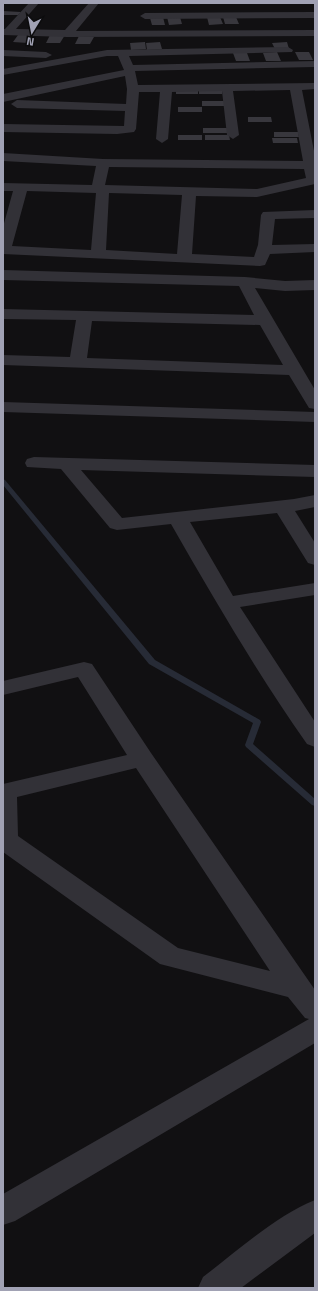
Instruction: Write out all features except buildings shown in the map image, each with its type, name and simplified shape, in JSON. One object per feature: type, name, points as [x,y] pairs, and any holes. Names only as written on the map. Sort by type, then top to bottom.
[{"type":"street","points":[[5,32],[34,3]]},
{"type":"street","points":[[67,34],[94,3]]},
{"type":"street","points":[[129,34],[154,3]]},
{"type":"street","points":[[145,16],[315,15]]},
{"type":"street","points":[[5,32],[67,34],[315,33]]},
{"type":"street","points":[[94,55],[102,34]]},
{"type":"street","points":[[3,53],[94,55],[122,53],[299,50]]},
{"type":"street","points":[[3,128],[130,129],[133,89],[130,70],[122,53]]},
{"type":"street","points":[[3,72],[94,55]]},
{"type":"street","points":[[3,98],[130,70],[315,64]]},
{"type":"street","points":[[3,187],[188,192],[260,192],[314,180],[309,165],[293,87],[286,65]]},
{"type":"street","points":[[133,89],[315,86]]},
{"type":"street","points":[[227,88],[233,135]]},
{"type":"street","points":[[162,139],[166,89]]},
{"type":"street","points":[[3,103],[131,108]]},
{"type":"street","points":[[3,157],[103,162],[309,165]]},
{"type":"street","points":[[98,254],[103,162]]},
{"type":"street","points":[[21,187],[3,250],[260,262],[264,250],[268,215],[260,192]]},
{"type":"street","points":[[184,258],[188,192]]},
{"type":"street","points":[[268,215],[315,214]]},
{"type":"street","points":[[264,250],[315,248]]},
{"type":"street","points":[[3,275],[245,282],[285,286],[315,285]]},
{"type":"street","points":[[245,282],[250,295],[315,404]]},
{"type":"street","points":[[3,314],[265,320]]},
{"type":"street","points":[[78,362],[85,316]]},
{"type":"street","points":[[3,360],[294,370]]},
{"type":"street","points":[[3,407],[315,417]]},
{"type":"street","points":[[34,463],[315,471]]},
{"type":"street","points":[[66,464],[117,524],[178,519],[283,507],[315,501]]},
{"type":"street","points":[[283,507],[315,559]]},
{"type":"street","points":[[178,519],[226,603],[293,708],[315,739]]},
{"type":"street","points":[[226,603],[315,589]]},
{"type":"street","points":[[3,688],[84,669],[142,759],[297,988],[315,1010]]},
{"type":"street","points":[[142,759],[4,789],[4,842],[170,957],[297,988]]},
{"type":"street","points":[[3,1211],[315,1029]]},
{"type":"street","points":[[215,1288],[286,1233],[315,1215]]},
{"type":"waterway","points":[[3,481],[152,662],[257,722],[249,745],[315,803]]}]
